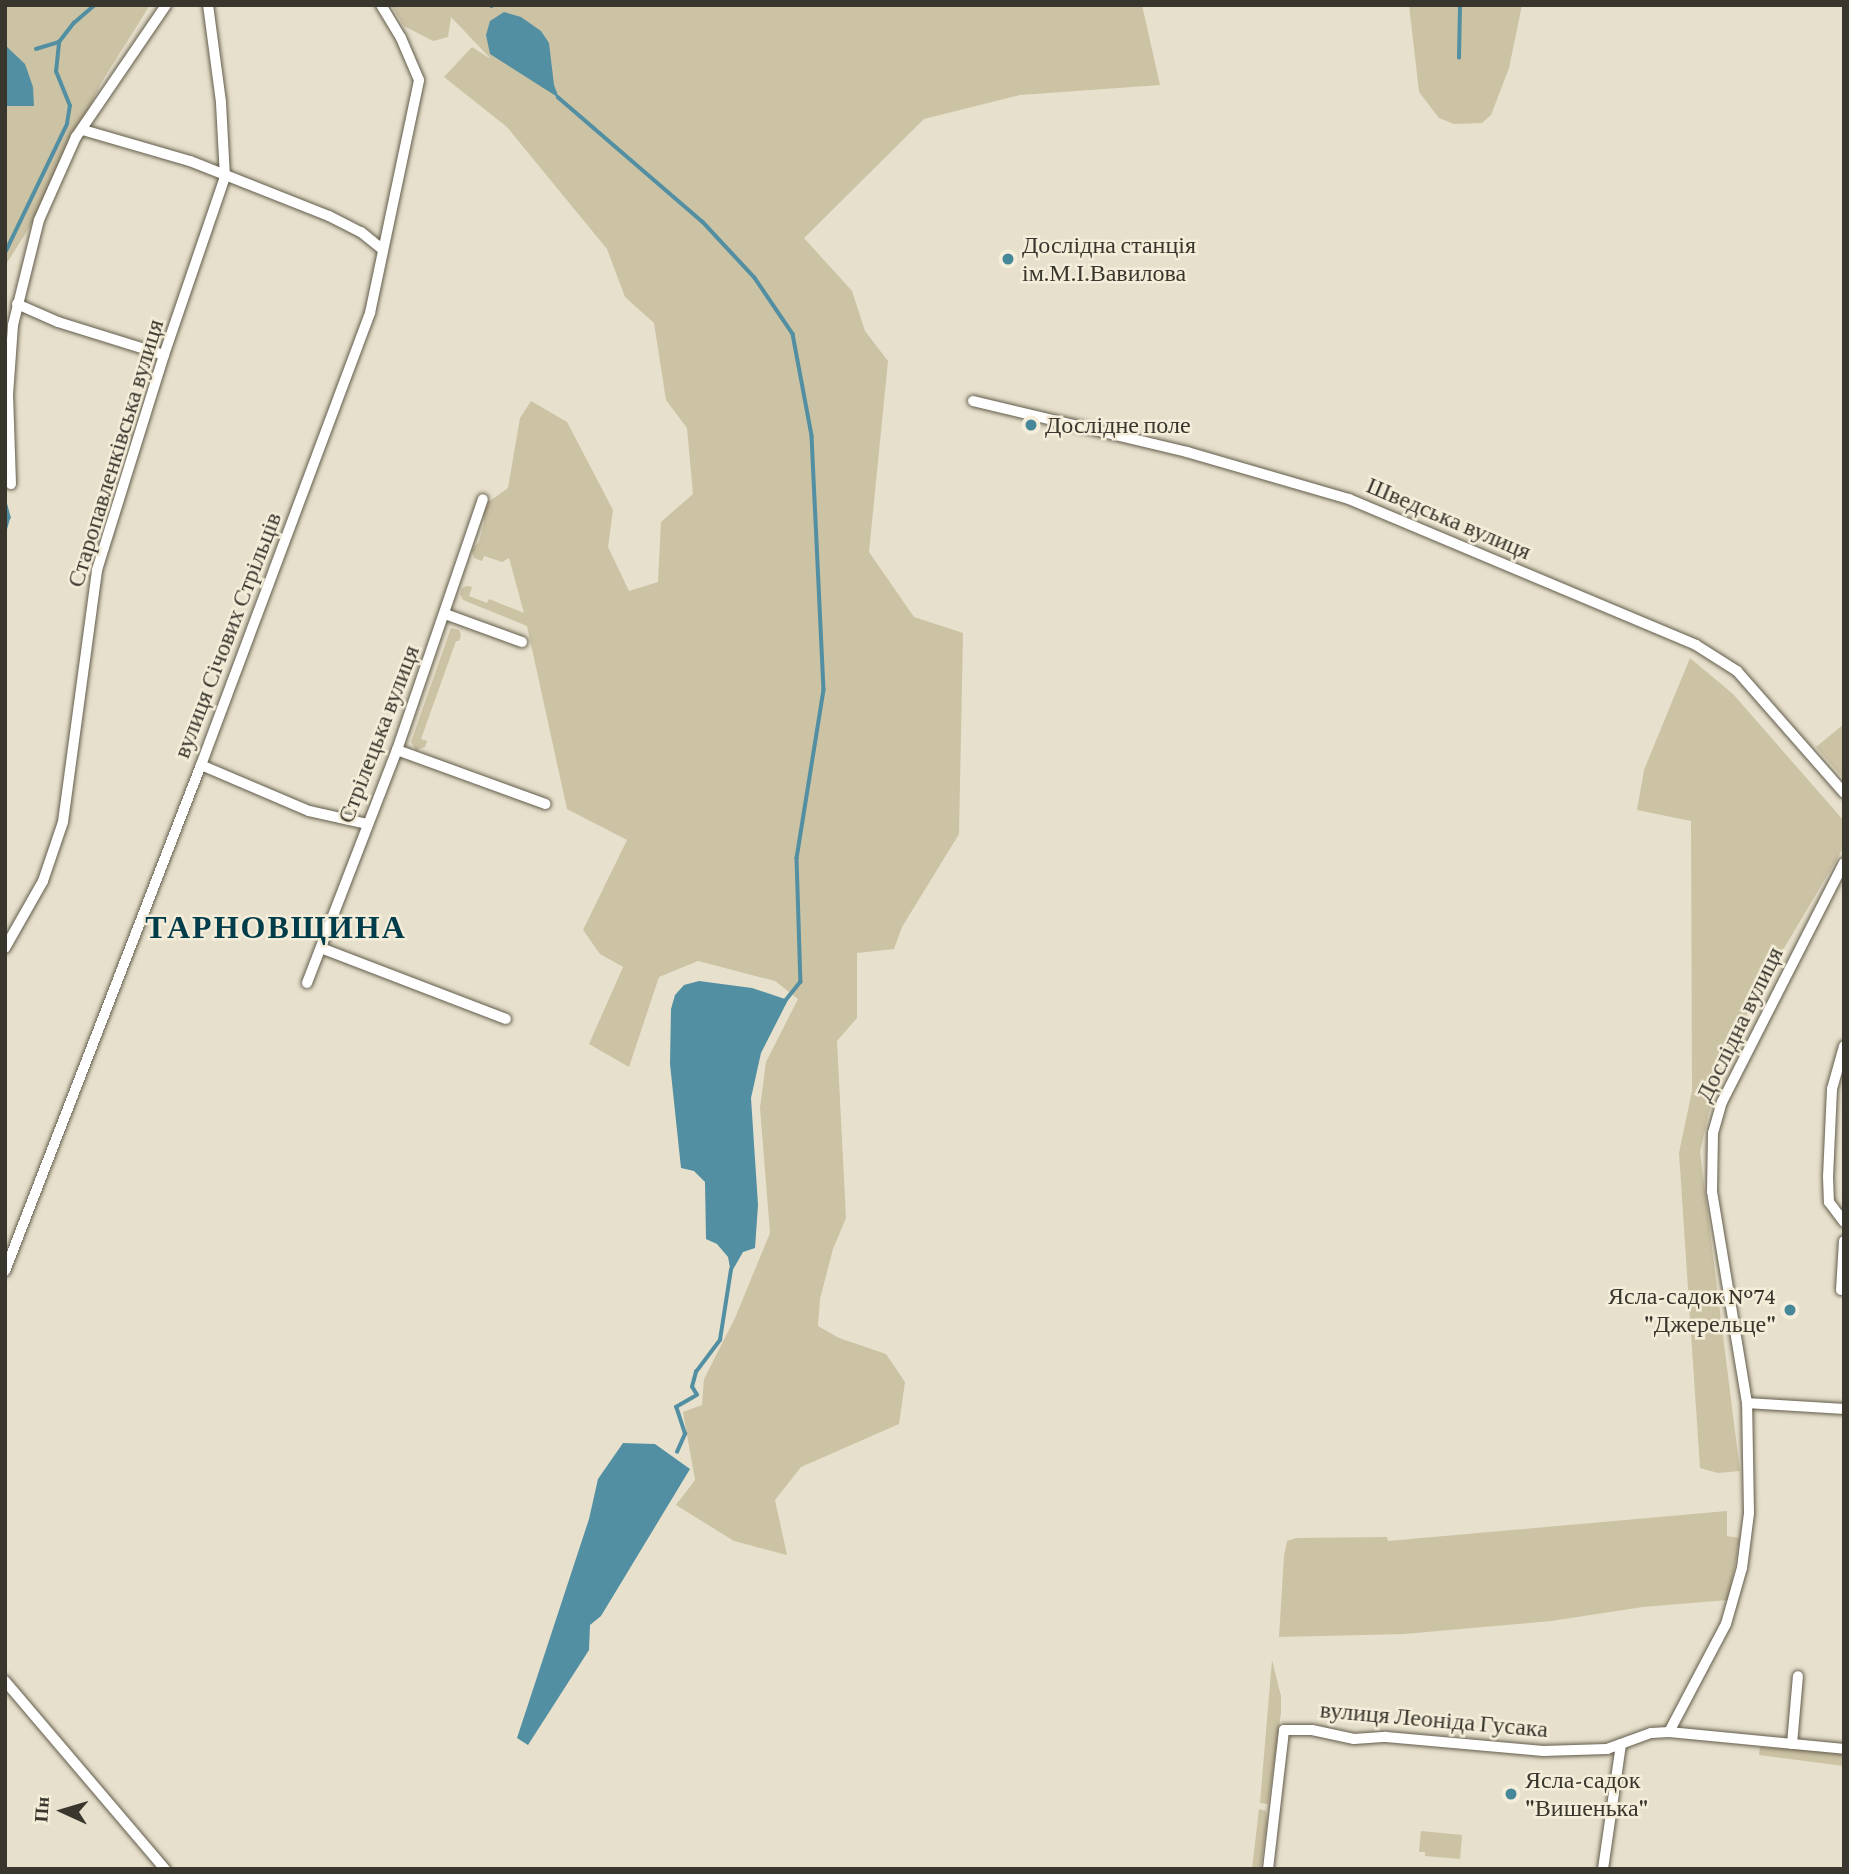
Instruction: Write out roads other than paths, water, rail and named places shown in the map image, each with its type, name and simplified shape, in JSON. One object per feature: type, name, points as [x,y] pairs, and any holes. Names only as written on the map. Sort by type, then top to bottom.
[{"type":"street","points":[[11,484],[8,395],[13,325],[39,220],[76,138],[166,5]]},
{"type":"street","name":"Старопавленківська вулиця","points":[[5,948],[43,881],[63,822],[97,569],[164,355],[225,177],[221,102],[208,5]]},
{"type":"street","name":"вулиця Січових Стрільців","points":[[5,1271],[201,765],[370,313],[419,80],[401,38],[381,5]]},
{"type":"street","points":[[83,130],[190,162],[329,216],[361,232],[383,250]]},
{"type":"street","points":[[18,304],[58,322],[164,355]]},
{"type":"street","name":"Шведська вулиця","points":[[973,401],[1187,452],[1349,499],[1696,645],[1737,671],[1844,793]]},
{"type":"street","name":"Стрілецька вулиця","points":[[307,983],[397,750],[484,499]]},
{"type":"street","points":[[445,614],[522,642]]},
{"type":"street","points":[[397,750],[545,804]]},
{"type":"street","points":[[201,765],[309,811],[368,824]]},
{"type":"street","name":"Дослідна вулиця","points":[[1669,1732],[1720,1638],[1739,1583],[1749,1513],[1747,1403],[1712,1191],[1713,1133],[1722,1102],[1844,863]]},
{"type":"street","points":[[321,948],[506,1019]]},
{"type":"street","points":[[1844,1046],[1832,1090],[1828,1149],[1829,1202],[1844,1222]]},
{"type":"street","points":[[1841,1290],[1844,1241]]},
{"type":"street","points":[[1747,1403],[1844,1409]]},
{"type":"street","points":[[1792,1744],[1798,1676]]},
{"type":"street","points":[[5,1681],[165,1869]]},
{"type":"street","name":"вулиця Леоніда Гусака","points":[[1268,1869],[1284,1730],[1312,1731],[1354,1739],[1376,1737],[1524,1751],[1607,1749],[1621,1744]]},
{"type":"street","points":[[1603,1869],[1621,1744],[1651,1733],[1669,1732],[1844,1749]]},
{"type":"water","points":[[504,12],[521,17],[541,31],[549,43],[554,85],[559,98],[490,54],[486,35],[490,21]]},
{"type":"water","points":[[5,45],[25,64],[33,87],[34,106],[5,106]]},
{"type":"water","points":[[699,981],[752,988],[788,1000],[761,1053],[751,1098],[758,1205],[755,1248],[743,1252],[731,1273],[728,1257],[717,1244],[706,1239],[705,1182],[694,1171],[681,1168],[670,1064],[671,1009],[675,995],[684,985]]},
{"type":"water","points":[[623,1443],[655,1444],[690,1469],[601,1616],[590,1625],[589,1650],[528,1745],[517,1738],[589,1519],[598,1479]]},
{"type":"waterway","points":[[5,253],[67,124],[70,106],[56,72],[59,42],[74,23],[95,5]]},
{"type":"waterway","points":[[1459,58],[1460,5]]},
{"type":"waterway","points":[[36,49],[59,42]]},
{"type":"waterway","points":[[558,97],[703,222],[755,278],[793,334],[812,436],[824,690],[797,858],[801,982],[785,1002]]},
{"type":"waterway","points":[[5,502],[9,517],[5,531]]},
{"type":"waterway","points":[[677,1452],[685,1434],[676,1407],[697,1395],[692,1387],[696,1372],[720,1340],[731,1270]]},
{"type":"place","name":"Дослідна станція ім.М.І.Вавилова","points":[[1008,259]]},
{"type":"place","name":"Дослідне поле","points":[[1031,425]]},
{"type":"place","name":"Ясла-садок №74 \"Джерельце\"","points":[[1790,1310]]},
{"type":"place","name":"Ясла-садок \"Вишенька\"","points":[[1511,1794]]},
{"type":"district","name":"ТАРНОВЩИНА","points":[[276,927]]}]
